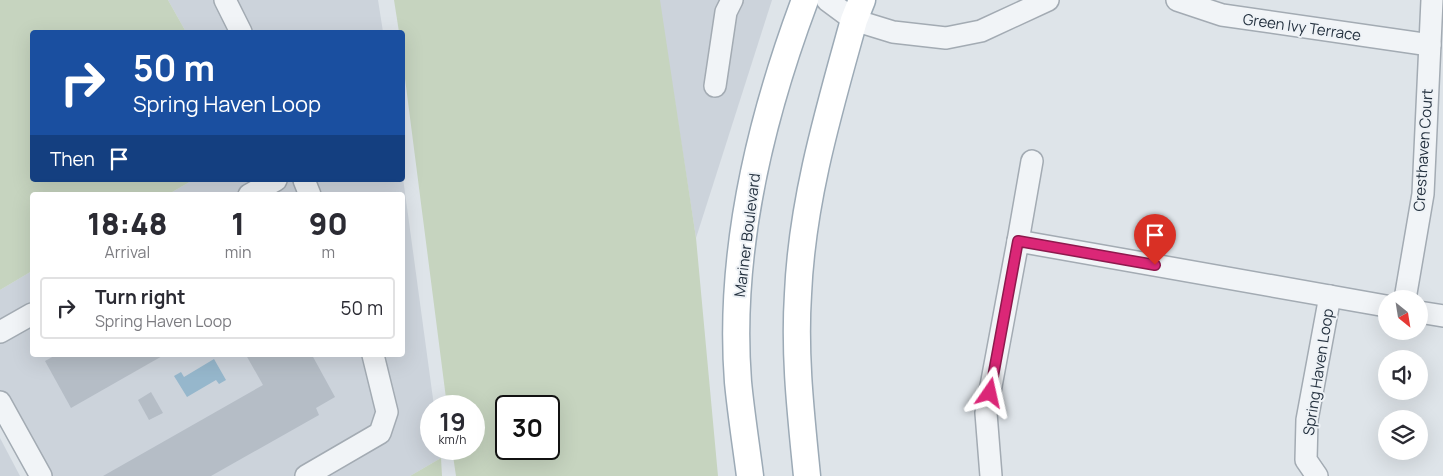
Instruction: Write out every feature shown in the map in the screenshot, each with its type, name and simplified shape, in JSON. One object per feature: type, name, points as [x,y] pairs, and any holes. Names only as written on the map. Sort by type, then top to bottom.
[{"type":"main road","name":"Mariner Boulevard","points":[[750,476],[738,382],[739,291],[745,223],[757,156],[774,90],[805,0]]},
{"type":"main road","points":[[808,476],[797,358],[798,294],[804,231],[814,168],[858,10]]},
{"type":"street","points":[[225,0],[240,30]]},
{"type":"street","points":[[715,86],[726,12],[732,0]]},
{"type":"street","points":[[828,0],[858,10],[893,32],[946,38],[981,31],[1048,0]]},
{"type":"street","name":"Green Ivy Terrace","points":[[1177,0],[1222,15],[1430,44]]},
{"type":"street","name":"Cresthaven Court","points":[[1407,290],[1423,194],[1432,0]]},
{"type":"street","points":[[991,476],[986,412],[1032,161]]},
{"type":"street","points":[[254,192],[272,182]]},
{"type":"street","name":"Spring Haven Loop","points":[[1018,241],[1378,305]]},
{"type":"street","name":"Spring Haven Loop","points":[[1317,476],[1306,460],[1307,420],[1330,296]]},
{"type":"street","points":[[1428,314],[1443,316]]},
{"type":"street","points":[[0,332],[30,315]]},
{"type":"street","points":[[306,476],[380,433],[387,412],[374,357]]},
{"type":"street","points":[[0,402],[41,476]]},
{"type":"shaded area","points":[[168,0],[378,0],[383,30],[185,30]]},
{"type":"shaded area","points":[[659,0],[772,0],[696,238]]},
{"type":"shaded area","points":[[190,182],[404,182],[405,192],[172,192]]},
{"type":"shaded area","points":[[405,193],[433,395],[420,395],[420,460],[438,460],[410,476],[37,476],[0,410],[0,290],[30,272],[30,357],[405,357]]},
{"type":"shaded area","points":[[0,438],[20,476],[0,476]]},
{"type":"green space","points":[[0,0],[168,0],[185,30],[30,30],[30,182],[190,182],[172,192],[30,192],[30,272],[0,290]]},
{"type":"green space","points":[[394,0],[660,0],[696,238],[718,476],[456,476],[454,460],[485,460],[485,395],[446,395],[405,79],[405,30],[399,30]]},
{"type":"green space","points":[[438,460],[441,460],[442,476],[410,476]]},
{"type":"water","points":[[214,359],[226,380],[219,384],[216,380],[187,397],[174,376],[181,372],[184,377]]},
{"type":"building","points":[[52,357],[160,357],[71,408],[45,361]]},
{"type":"building","points":[[247,357],[313,357],[335,397],[316,408],[319,415],[211,476],[103,476],[263,385]]},
{"type":"building","points":[[151,392],[163,413],[149,420],[138,400]]},
{"type":"route","points":[[990,393],[1018,241],[1155,265]]}]
